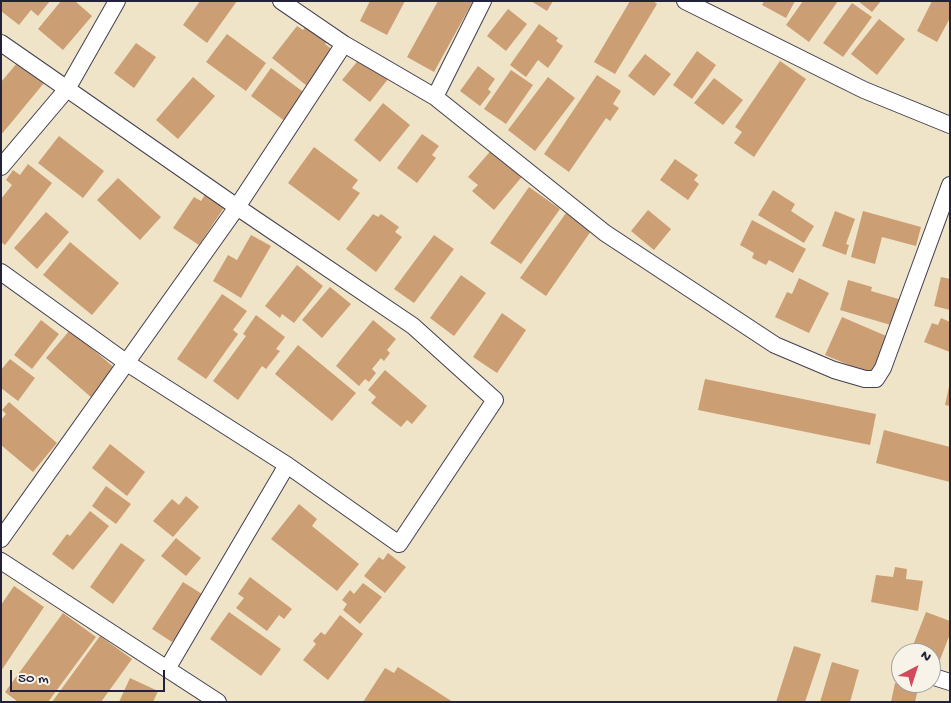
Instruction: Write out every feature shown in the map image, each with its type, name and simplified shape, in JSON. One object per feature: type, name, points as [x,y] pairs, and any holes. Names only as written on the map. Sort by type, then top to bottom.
[{"type":"street","points":[[1,167],[67,89],[117,1]]},
{"type":"street","points":[[281,1],[344,44],[435,97],[605,233],[767,340],[834,370],[865,379],[876,378],[883,368],[950,185]]},
{"type":"street","points":[[435,97],[483,1]]},
{"type":"street","points":[[684,1],[864,90],[950,125]]},
{"type":"street","points":[[1,43],[237,207],[413,326],[494,400],[399,544],[287,465],[127,363],[1,272]]},
{"type":"street","points":[[1,539],[237,207],[344,44]]},
{"type":"street","points":[[167,670],[287,465]]},
{"type":"street","points":[[1,561],[218,702]]},
{"type":"building","points":[[1,1],[50,1],[38,16],[31,10],[19,25],[1,11]]},
{"type":"building","points":[[61,1],[75,1],[92,16],[63,50],[38,29]]},
{"type":"building","points":[[200,1],[237,1],[207,43],[183,25]]},
{"type":"building","points":[[370,1],[405,1],[387,35],[360,21]]},
{"type":"building","points":[[438,1],[473,1],[434,72],[407,57]]},
{"type":"building","points":[[531,1],[553,1],[547,11]]},
{"type":"building","points":[[630,1],[653,1],[657,4],[615,74],[594,62]]},
{"type":"building","points":[[764,1],[795,1],[786,18],[762,5]]},
{"type":"building","points":[[803,1],[838,1],[809,42],[786,25]]},
{"type":"building","points":[[858,1],[881,1],[872,12]]},
{"type":"building","points":[[932,1],[950,1],[950,18],[937,42],[917,31]]},
{"type":"building","points":[[852,3],[872,17],[843,57],[823,43]]},
{"type":"building","points":[[508,9],[527,24],[506,51],[487,36]]},
{"type":"building","points":[[879,19],[905,39],[877,75],[851,54]]},
{"type":"building","points":[[310,21],[330,38],[325,44],[334,51],[307,86],[272,58],[297,26],[303,30]]},
{"type":"building","points":[[539,24],[558,38],[556,41],[563,46],[548,68],[538,60],[526,77],[510,65]]},
{"type":"building","points":[[227,34],[266,63],[246,91],[206,62]]},
{"type":"building","points":[[136,43],[156,57],[134,88],[114,73]]},
{"type":"building","points":[[697,51],[716,65],[692,99],[673,85]]},
{"type":"building","points":[[645,54],[671,74],[654,96],[628,76]]},
{"type":"building","points":[[361,57],[388,79],[370,102],[342,80]]},
{"type":"building","points":[[780,61],[806,79],[754,157],[734,143],[742,132],[735,127]]},
{"type":"building","points":[[18,62],[44,83],[1,135],[1,82]]},
{"type":"building","points":[[478,66],[495,79],[488,89],[491,92],[480,106],[460,91]]},
{"type":"building","points":[[271,68],[306,94],[286,122],[251,96]]},
{"type":"building","points":[[511,70],[533,85],[506,124],[484,109]]},
{"type":"building","points":[[597,75],[621,91],[613,104],[619,108],[610,121],[606,118],[569,172],[544,154]]},
{"type":"building","points":[[193,77],[215,96],[178,139],[156,120]]},
{"type":"building","points":[[548,77],[575,98],[535,151],[508,130]]},
{"type":"building","points":[[714,78],[743,100],[723,125],[694,103]]},
{"type":"building","points":[[383,103],[410,125],[380,162],[354,140]]},
{"type":"building","points":[[422,134],[439,146],[432,155],[436,158],[417,183],[397,168]]},
{"type":"building","points":[[59,136],[104,171],[83,198],[38,163]]},
{"type":"building","points":[[314,147],[358,180],[352,188],[360,193],[339,221],[288,183]]},
{"type":"building","points":[[494,147],[525,173],[494,210],[472,191],[478,185],[468,177]]},
{"type":"building","points":[[675,159],[698,175],[694,180],[699,184],[688,200],[660,180]]},
{"type":"building","points":[[28,164],[52,183],[5,245],[1,242],[1,199],[12,185],[6,180],[13,170],[20,175]]},
{"type":"building","points":[[118,178],[161,217],[140,240],[97,200]]},
{"type":"building","points":[[529,187],[560,209],[521,264],[490,243]]},
{"type":"building","points":[[773,190],[795,204],[791,211],[814,226],[804,243],[758,215]]},
{"type":"building","points":[[206,193],[225,206],[199,245],[173,228],[194,197],[201,201]]},
{"type":"building","points":[[648,210],[671,229],[654,250],[631,231]]},
{"type":"building","points":[[835,211],[855,219],[846,244],[849,245],[846,255],[822,246]]},
{"type":"building","points":[[863,211],[921,227],[916,246],[882,237],[875,264],[851,257]]},
{"type":"building","points":[[46,212],[69,232],[37,269],[14,248]]},
{"type":"building","points":[[566,213],[591,231],[546,296],[520,278]]},
{"type":"building","points":[[373,214],[378,217],[381,214],[399,227],[395,232],[402,237],[376,272],[346,249]]},
{"type":"building","points":[[752,220],[806,249],[793,273],[769,260],[766,265],[752,258],[754,253],[740,245]]},
{"type":"building","points":[[251,235],[271,246],[241,298],[213,281],[228,255],[237,260]]},
{"type":"building","points":[[434,235],[454,249],[414,303],[394,289]]},
{"type":"building","points":[[70,242],[119,283],[92,315],[43,275]]},
{"type":"building","points":[[297,265],[323,286],[294,323],[282,314],[280,318],[265,306]]},
{"type":"building","points":[[461,275],[486,293],[454,336],[430,318]]},
{"type":"building","points":[[941,277],[950,279],[950,310],[934,306]]},
{"type":"building","points":[[799,278],[829,293],[809,333],[775,317],[787,292],[792,294]]},
{"type":"building","points":[[848,280],[872,287],[871,291],[902,300],[894,326],[840,310]]},
{"type":"building","points":[[330,287],[351,304],[322,338],[302,320]]},
{"type":"building","points":[[222,294],[247,311],[233,330],[238,334],[206,379],[177,359]]},
{"type":"building","points":[[502,313],[526,330],[497,373],[473,357]]},
{"type":"building","points":[[256,315],[285,337],[276,349],[280,351],[266,369],[262,366],[238,400],[213,381],[246,336],[243,334]]},
{"type":"building","points":[[842,317],[891,338],[875,376],[825,355]]},
{"type":"building","points":[[941,318],[950,322],[950,352],[924,342],[932,323],[938,325]]},
{"type":"building","points":[[41,320],[59,334],[32,369],[14,355]]},
{"type":"building","points":[[373,320],[396,339],[387,350],[390,353],[384,361],[381,358],[372,369],[376,373],[369,382],[365,379],[359,386],[336,366]]},
{"type":"building","points":[[70,330],[116,369],[92,398],[46,358]]},
{"type":"building","points":[[298,345],[356,393],[332,421],[275,374]]},
{"type":"building","points":[[10,359],[35,378],[18,401],[1,388],[1,370]]},
{"type":"building","points":[[385,370],[427,406],[412,424],[407,420],[401,427],[371,403],[376,397],[368,390]]},
{"type":"building","points":[[705,379],[876,414],[870,445],[698,410]]},
{"type":"building","points":[[950,387],[950,406],[945,405]]},
{"type":"building","points":[[9,402],[57,443],[33,472],[1,445],[1,420],[6,414],[2,410]]},
{"type":"building","points":[[884,430],[950,447],[950,482],[876,463]]},
{"type":"building","points":[[110,444],[145,472],[127,496],[92,468]]},
{"type":"building","points":[[106,486],[131,504],[116,524],[92,506]]},
{"type":"building","points":[[186,496],[199,507],[173,537],[153,521],[172,499],[179,505]]},
{"type":"building","points":[[299,504],[317,519],[312,526],[359,564],[337,591],[271,539]]},
{"type":"building","points":[[90,511],[109,526],[73,570],[52,554],[67,534],[70,536]]},
{"type":"building","points":[[176,538],[201,558],[186,576],[161,556]]},
{"type":"building","points":[[121,543],[145,560],[113,604],[90,587]]},
{"type":"building","points":[[388,553],[406,567],[385,593],[364,576],[379,557],[383,560]]},
{"type":"building","points":[[895,567],[907,569],[906,579],[923,581],[918,611],[871,602],[876,575],[893,577]]},
{"type":"building","points":[[250,577],[292,609],[284,619],[279,615],[267,631],[236,608],[244,598],[238,594]]},
{"type":"building","points":[[183,582],[210,599],[183,641],[176,637],[172,642],[152,629]]},
{"type":"building","points":[[363,583],[382,597],[360,624],[343,610],[347,604],[342,600],[350,590],[354,594]]},
{"type":"building","points":[[14,586],[44,607],[1,671],[1,605]]},
{"type":"building","points":[[229,612],[281,649],[261,676],[210,639]]},
{"type":"building","points":[[926,612],[950,621],[950,634],[941,657],[941,643],[914,643]]},
{"type":"building","points":[[63,613],[96,637],[48,702],[18,702],[5,692]]},
{"type":"building","points":[[340,615],[363,634],[328,680],[303,660],[316,644],[313,641],[321,632],[325,635]]},
{"type":"building","points":[[100,636],[132,659],[101,702],[52,702]]},
{"type":"building","points":[[794,646],[821,654],[805,702],[776,702]]},
{"type":"building","points":[[832,662],[859,670],[850,702],[820,702]]},
{"type":"building","points":[[398,667],[453,702],[363,702],[385,668],[394,673]]},
{"type":"building","points":[[130,678],[158,691],[153,702],[119,702]]},
{"type":"building","points":[[893,693],[917,693],[915,702],[891,702]]}]
